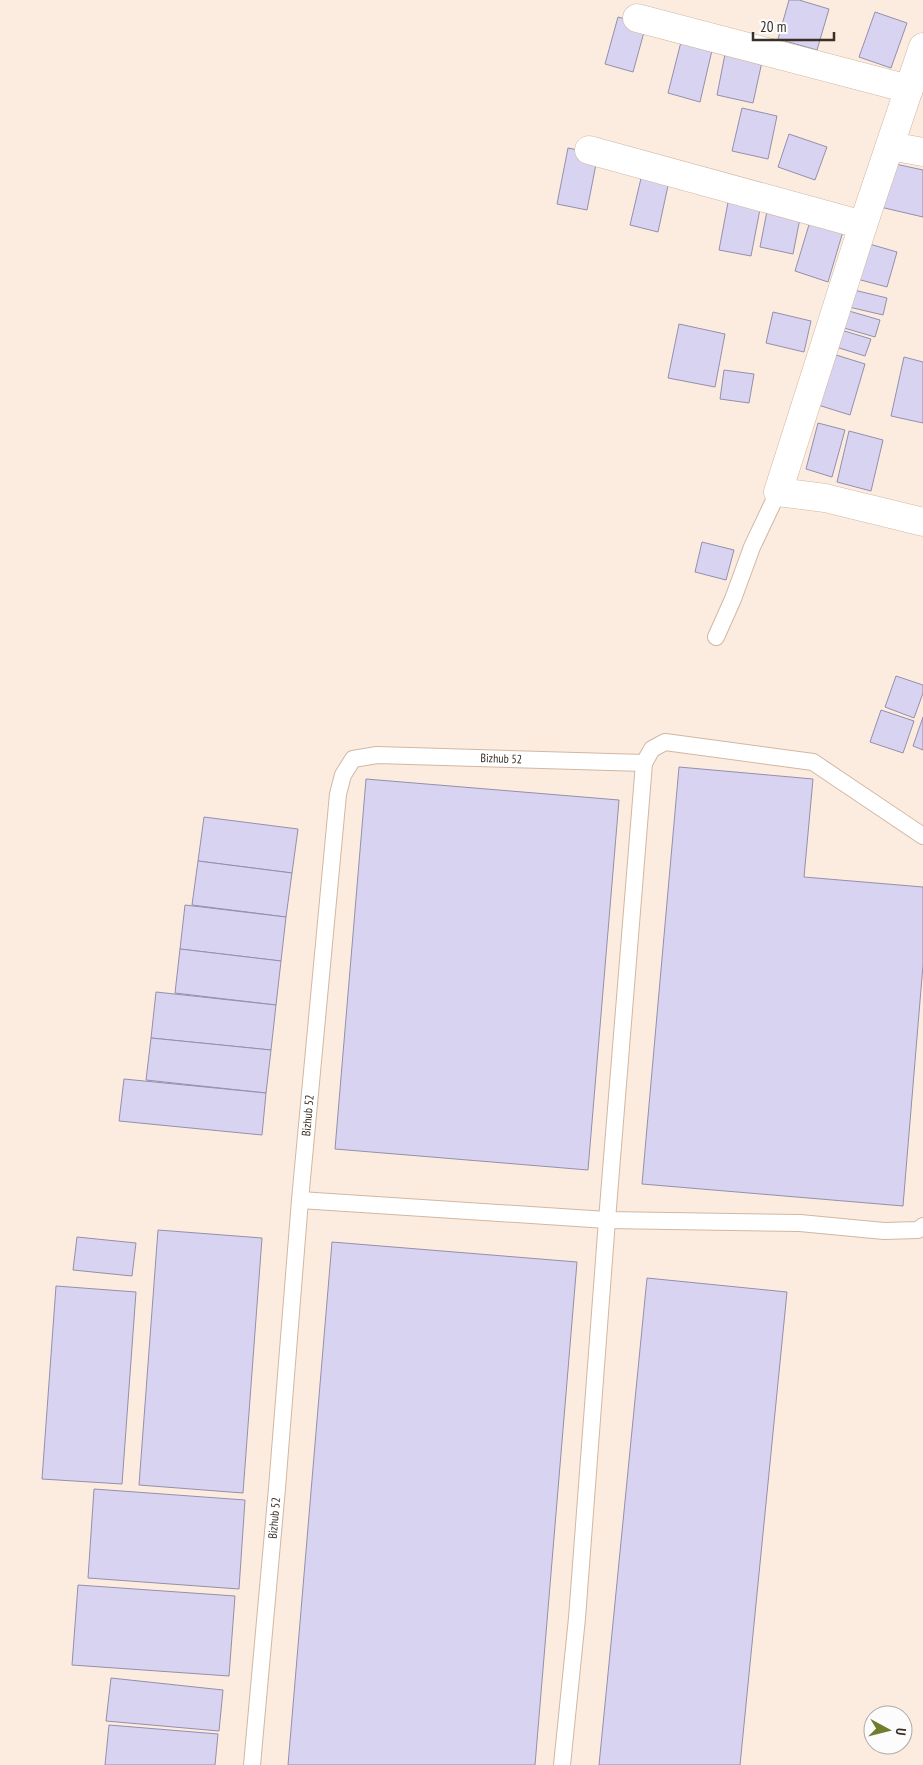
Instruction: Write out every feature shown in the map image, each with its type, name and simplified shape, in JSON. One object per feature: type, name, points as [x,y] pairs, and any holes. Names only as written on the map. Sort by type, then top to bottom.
[{"type":"street","points":[[637,18],[909,89]]},
{"type":"street","points":[[923,47],[863,225],[778,492],[825,498],[923,522]]},
{"type":"street","points":[[890,146],[923,152]]},
{"type":"street","points":[[590,150],[863,225]]},
{"type":"lane","points":[[716,638],[752,547],[778,492]]},
{"type":"lane","points":[[562,1765],[577,1618],[644,763],[652,749],[665,742],[813,762],[923,836]]},
{"type":"lane","name":"Bizhub 52","points":[[252,1765],[278,1478],[300,1200],[338,794],[343,775],[352,759],[377,755],[644,763]]},
{"type":"lane","points":[[300,1200],[607,1220],[800,1223],[884,1232],[918,1230],[923,1226]]},
{"type":"building","points":[[789,0],[799,0],[829,9],[817,50],[778,39]]},
{"type":"building","points":[[875,12],[907,23],[891,68],[859,57]]},
{"type":"building","points":[[618,17],[646,25],[633,72],[605,64]]},
{"type":"building","points":[[682,38],[713,46],[700,102],[668,93]]},
{"type":"building","points":[[726,49],[763,57],[753,103],[717,95]]},
{"type":"building","points":[[742,108],[777,116],[768,159],[732,151]]},
{"type":"building","points":[[789,134],[827,147],[815,180],[778,167]]},
{"type":"building","points":[[568,148],[598,154],[587,210],[557,204]]},
{"type":"building","points":[[886,162],[923,170],[923,217],[876,206]]},
{"type":"building","points":[[642,174],[669,181],[658,232],[630,225]]},
{"type":"building","points":[[729,197],[761,204],[751,256],[719,250]]},
{"type":"building","points":[[768,206],[801,213],[793,254],[760,247]]},
{"type":"building","points":[[811,218],[844,228],[828,282],[795,271]]},
{"type":"building","points":[[866,243],[897,252],[887,287],[857,279]]},
{"type":"building","points":[[854,290],[887,298],[883,315],[849,307]]},
{"type":"building","points":[[849,311],[880,320],[875,337],[844,328]]},
{"type":"building","points":[[773,312],[811,321],[804,352],[766,343]]},
{"type":"building","points":[[679,324],[725,334],[715,387],[668,378]]},
{"type":"building","points":[[841,330],[871,339],[865,356],[836,347]]},
{"type":"building","points":[[833,354],[865,364],[850,415],[818,405]]},
{"type":"building","points":[[904,357],[923,362],[923,423],[891,416]]},
{"type":"building","points":[[724,370],[754,374],[749,403],[720,399]]},
{"type":"building","points":[[818,423],[845,430],[832,477],[806,469]]},
{"type":"building","points":[[849,431],[883,440],[871,491],[837,482]]},
{"type":"building","points":[[702,542],[734,550],[726,580],[695,572]]},
{"type":"building","points":[[896,676],[923,685],[923,693],[914,718],[885,707]]},
{"type":"building","points":[[881,710],[914,721],[903,753],[870,742]]},
{"type":"building","points":[[923,717],[923,750],[913,746]]},
{"type":"building","points":[[679,767],[813,779],[804,877],[923,887],[923,965],[903,1206],[642,1184]]},
{"type":"building","points":[[366,779],[619,800],[588,1170],[335,1149]]},
{"type":"building","points":[[204,817],[298,829],[292,873],[198,861]]},
{"type":"building","points":[[198,861],[292,873],[286,917],[192,905]]},
{"type":"building","points":[[185,905],[286,917],[281,961],[180,949]]},
{"type":"building","points":[[180,949],[281,961],[276,1005],[175,993]]},
{"type":"building","points":[[156,992],[276,1005],[271,1050],[151,1038]]},
{"type":"building","points":[[151,1038],[271,1050],[266,1093],[146,1080]]},
{"type":"building","points":[[124,1079],[266,1093],[262,1135],[119,1121]]},
{"type":"building","points":[[158,1230],[262,1238],[243,1493],[139,1485]]},
{"type":"building","points":[[77,1237],[136,1243],[132,1276],[73,1270]]},
{"type":"building","points":[[332,1242],[577,1262],[535,1765],[288,1765]]},
{"type":"building","points":[[647,1278],[787,1292],[740,1765],[599,1765]]},
{"type":"building","points":[[56,1286],[136,1292],[122,1484],[42,1479]]},
{"type":"building","points":[[94,1489],[245,1500],[239,1589],[88,1578]]},
{"type":"building","points":[[78,1585],[235,1596],[229,1676],[72,1665]]},
{"type":"building","points":[[111,1678],[223,1690],[219,1731],[106,1721]]},
{"type":"building","points":[[109,1725],[218,1734],[215,1765],[105,1765]]}]
